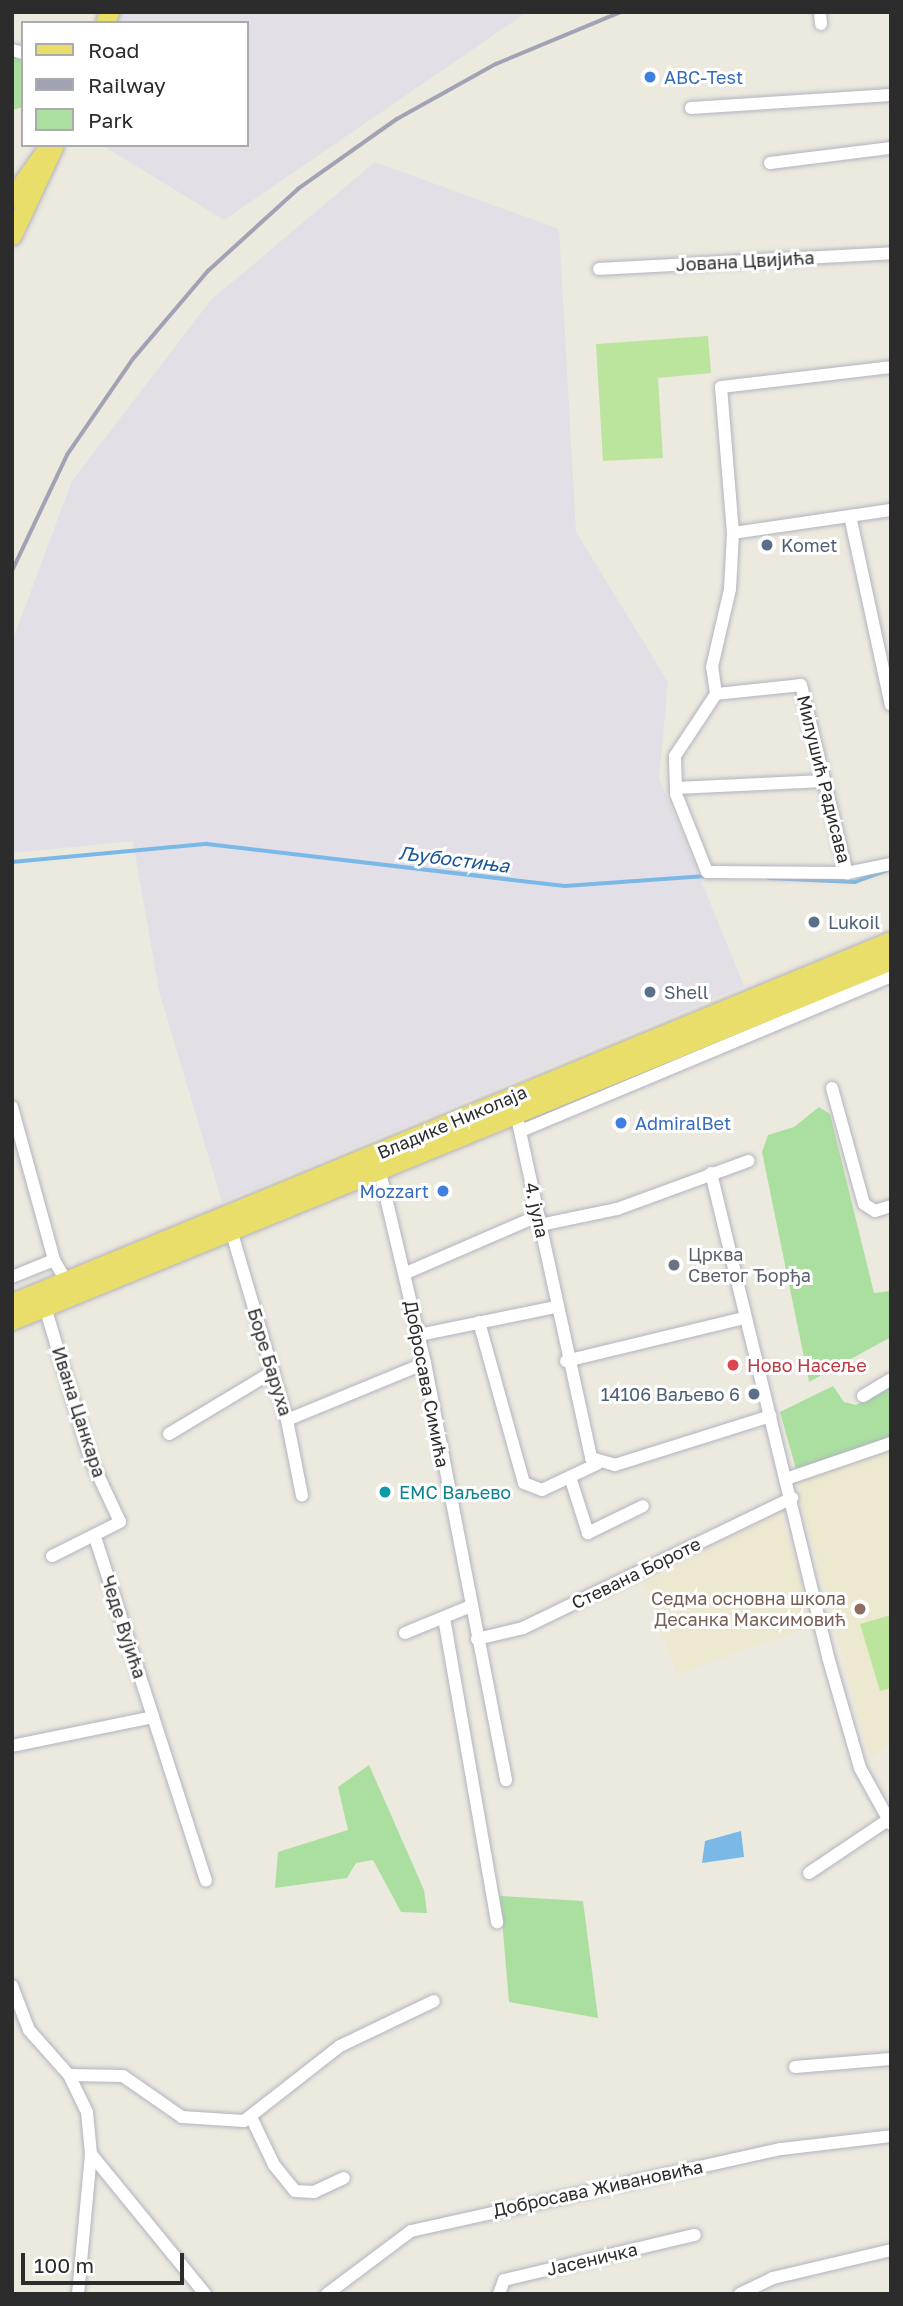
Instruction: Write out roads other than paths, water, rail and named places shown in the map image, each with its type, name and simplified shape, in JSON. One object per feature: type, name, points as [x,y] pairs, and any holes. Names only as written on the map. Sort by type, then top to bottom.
[{"type":"main road","points":[[12,198],[50,147]]},
{"type":"main road","points":[[12,235],[51,147]]},
{"type":"main road","name":"Владике Николаја","points":[[12,1320],[231,1230],[377,1163],[891,941]]},
{"type":"main road","name":"Владике Николаја","points":[[12,1303],[377,1163],[518,1122],[891,960]]},
{"type":"street","points":[[691,108],[891,95]]},
{"type":"street","points":[[770,163],[891,148]]},
{"type":"street","name":"Јована Цвијића","points":[[599,269],[891,253]]},
{"type":"street","points":[[824,780],[676,788],[675,755],[716,694],[712,667],[730,589],[733,533],[721,387],[891,368]]},
{"type":"street","points":[[733,533],[891,510]]},
{"type":"street","points":[[850,516],[891,705]]},
{"type":"street","name":"Милушић Радисава","points":[[716,694],[801,685],[847,873]]},
{"type":"street","name":"Милушић Радисава","points":[[676,788],[680,815],[707,872],[847,873],[891,864]]},
{"type":"street","points":[[518,1122],[891,976]]},
{"type":"street","points":[[832,1088],[864,1204],[875,1211],[891,1206]]},
{"type":"street","points":[[12,1107],[54,1260],[66,1281]]},
{"type":"street","name":"4. јула","points":[[518,1122],[566,1361],[597,1464]]},
{"type":"street","points":[[406,1273],[539,1221],[617,1209],[748,1161]]},
{"type":"street","name":"Добросава Симића","points":[[377,1163],[406,1273],[425,1363],[506,1780]]},
{"type":"street","points":[[711,1173],[744,1318],[860,1768],[890,1821],[809,1872]]},
{"type":"street","name":"Боре Баруха","points":[[231,1230],[274,1371],[302,1496]]},
{"type":"street","points":[[12,1277],[54,1260]]},
{"type":"street","name":"Ивана Цанкара","points":[[45,1307],[91,1460],[119,1517],[118,1527],[52,1556]]},
{"type":"street","points":[[419,1335],[556,1307]]},
{"type":"street","points":[[566,1361],[744,1318]]},
{"type":"street","points":[[479,1322],[524,1483],[542,1490],[571,1480],[597,1464],[615,1465],[770,1416]]},
{"type":"street","points":[[287,1420],[425,1363]]},
{"type":"street","points":[[169,1434],[274,1371]]},
{"type":"street","points":[[863,1396],[891,1379]]},
{"type":"street","points":[[786,1479],[891,1443]]},
{"type":"street","points":[[571,1480],[588,1533],[643,1506]]},
{"type":"street","name":"Стевана Бороте","points":[[477,1639],[523,1628],[792,1498]]},
{"type":"street","name":"Чеде Вујића","points":[[95,1537],[206,1880]]},
{"type":"street","points":[[405,1633],[471,1606]]},
{"type":"street","points":[[444,1618],[497,1922]]},
{"type":"street","points":[[12,1746],[153,1717]]},
{"type":"street","points":[[12,1986],[29,2029],[69,2075],[87,2112],[91,2154],[78,2294]]},
{"type":"street","points":[[69,2075],[123,2076],[182,2117],[252,2119],[340,2046],[434,2001]]},
{"type":"street","points":[[795,2067],[891,2059]]},
{"type":"street","points":[[252,2119],[274,2165],[295,2191],[314,2192],[344,2178]]},
{"type":"street","name":"Добросава Живановића","points":[[327,2294],[411,2231],[767,2152],[891,2136]]},
{"type":"street","points":[[91,2154],[205,2294]]},
{"type":"street","name":"Јасеничка","points":[[499,2294],[504,2280],[695,2235]]},
{"type":"street","points":[[740,2294],[773,2278],[891,2250]]},
{"type":"water","points":[[741,1831],[744,1857],[702,1863],[705,1841]]},
{"type":"waterway","name":"Љубостиња","points":[[12,862],[207,844],[565,886],[706,876]]},
{"type":"waterway","name":"Љубостиња","points":[[769,878],[855,882],[885,871]]},
{"type":"railway","points":[[12,571],[67,455],[133,359],[208,271],[298,189],[397,119],[496,64],[621,12]]},
{"type":"place","name":"ABC-Test","points":[[650,77]]},
{"type":"place","name":"Komet","points":[[767,545]]},
{"type":"place","name":"Lukoil","points":[[814,922]]},
{"type":"place","name":"Shell","points":[[650,992]]},
{"type":"place","name":"AdmiralBet","points":[[621,1123]]},
{"type":"place","name":"Mozzart","points":[[443,1191]]},
{"type":"place","name":"Црква Светог Ђорђа","points":[[674,1265]]},
{"type":"place","name":"Ново Насеље","points":[[733,1365]]},
{"type":"place","name":"14106 Ваљево 6","points":[[754,1394]]},
{"type":"place","name":"ЕМС Ваљево","points":[[385,1492]]},
{"type":"place","name":"Седма основна школа Десанка Максимовић","points":[[860,1609]]}]
